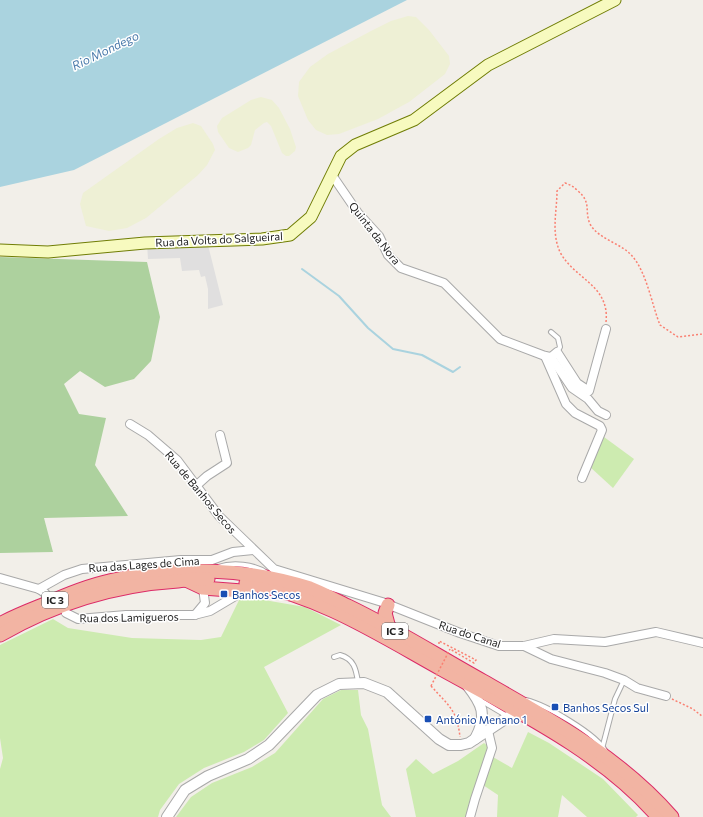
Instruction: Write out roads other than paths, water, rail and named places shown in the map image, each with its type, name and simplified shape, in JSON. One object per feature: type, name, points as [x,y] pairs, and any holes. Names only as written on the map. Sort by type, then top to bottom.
[{"type":"highway","name":"IC 3","points":[[1,626],[63,596],[108,581],[158,572],[205,570],[275,579],[311,589],[367,615],[508,695],[609,758],[655,798],[672,817]]},
{"type":"highway","name":"IC 3","points":[[1,626],[112,590],[160,582],[204,578],[255,585],[308,599],[344,615],[525,716],[611,772],[658,817]]},
{"type":"highway","points":[[186,580],[203,588],[242,591],[255,585]]},
{"type":"highway","points":[[367,615],[379,610],[385,603]]},
{"type":"highway","points":[[385,603],[385,613],[389,628]]},
{"type":"main road","name":"Rua da Volta do Salgueiral","points":[[0,250],[48,252],[145,243],[262,239],[290,235],[311,217],[341,156],[355,144],[414,120],[488,65],[615,0]]},
{"type":"street","name":"Quinta da Nora","points":[[332,175],[358,213],[379,236],[388,255],[401,268],[444,283],[500,338],[551,355]]},
{"type":"street","points":[[551,355],[577,383],[589,391],[606,329]]},
{"type":"street","points":[[551,355],[572,388],[588,399],[598,411],[606,415]]},
{"type":"street","points":[[551,355],[566,404],[575,413],[600,426],[602,430],[582,478]]},
{"type":"street","name":"Rua de Banhos Secos","points":[[130,424],[148,435],[168,451],[197,485],[219,516],[274,569],[385,603]]},
{"type":"street","points":[[197,485],[207,476],[227,464],[220,435]]},
{"type":"street","name":"Rua das Lages de Cima","points":[[0,578],[42,591],[64,575],[82,569],[181,560],[212,560],[233,552],[253,550]]},
{"type":"street","name":"Rua dos Lamigueros","points":[[194,615],[205,603],[203,588]]},
{"type":"street","name":"Rua dos Lamigueros","points":[[66,613],[78,619],[126,615],[194,615],[210,611],[242,591]]},
{"type":"street","name":"Rua do Canal","points":[[385,603],[460,633],[499,646],[524,646],[554,638],[605,642],[656,632],[703,643]]},
{"type":"street","points":[[524,646],[551,659],[605,673],[624,680],[637,688],[666,696]]},
{"type":"street","points":[[167,817],[185,790],[208,776],[248,759],[269,745],[317,695],[339,684],[358,682],[387,692],[438,739],[450,745],[469,743],[508,717],[525,716]]},
{"type":"street","points":[[465,682],[479,700],[482,718],[475,738]]},
{"type":"street","points":[[470,817],[492,748],[488,731]]},
{"type":"lane","points":[[551,332],[558,338],[560,347],[551,355]]},
{"type":"lane","points":[[334,657],[340,655],[352,661],[356,669],[358,682]]},
{"type":"lane","points":[[603,745],[615,699],[624,680]]},
{"type":"lane","points":[[508,695],[529,700],[554,711],[603,745],[609,758]]},
{"type":"lane","points":[[479,700],[508,717]]},
{"type":"water","name":"Rio Mondego","points":[[0,0],[407,0],[74,170],[0,187]]},
{"type":"waterway","points":[[302,269],[339,296],[368,328],[393,349],[422,355],[453,372],[460,367]]},
{"type":"place","name":"Banhos Secos","points":[[224,594]]},
{"type":"place","name":"Banhos Secos Sul","points":[[555,707]]},
{"type":"place","name":"António Menano 1","points":[[428,719]]}]
